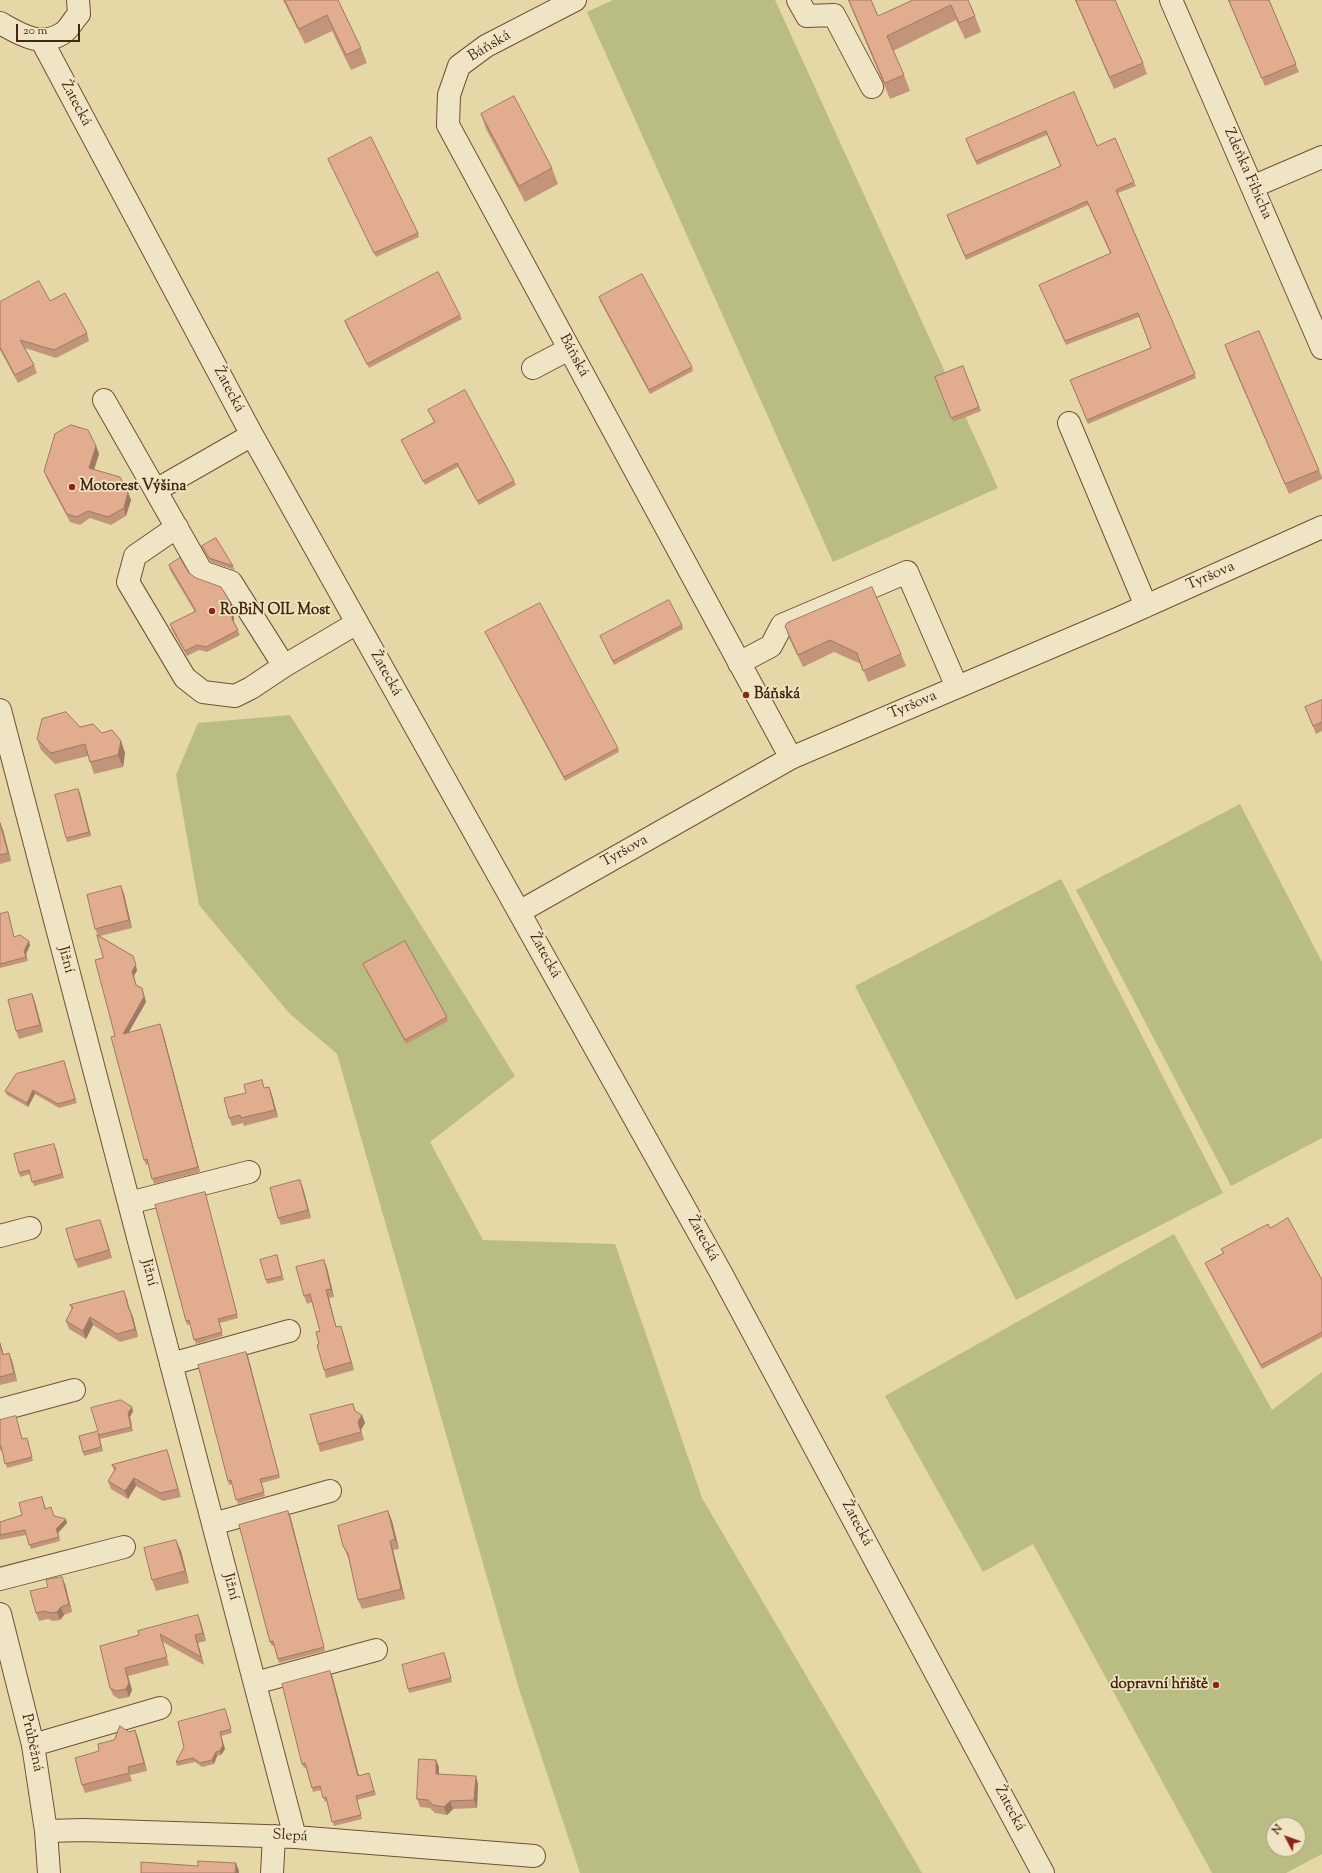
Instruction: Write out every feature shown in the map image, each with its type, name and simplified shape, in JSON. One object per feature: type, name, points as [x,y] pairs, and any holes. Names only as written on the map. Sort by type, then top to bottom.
[{"type":"street","points":[[0,22],[21,34],[42,41],[64,33],[79,14],[78,0]]},
{"type":"street","name":"Báňská","points":[[575,0],[486,46],[459,66],[449,95],[448,125],[791,758]]},
{"type":"street","points":[[798,0],[807,16],[834,15],[872,87]]},
{"type":"street","name":"Zdeňka Fibicha","points":[[1171,0],[1322,348]]},
{"type":"street","name":"Žatecká","points":[[42,41],[252,435],[720,1272],[1043,1873]]},
{"type":"street","points":[[1252,188],[1322,157]]},
{"type":"street","points":[[533,368],[569,349]]},
{"type":"street","points":[[104,400],[202,572],[232,582],[284,666]]},
{"type":"street","points":[[1069,423],[1146,606]]},
{"type":"street","points":[[156,490],[252,435]]},
{"type":"street","points":[[177,527],[135,556],[128,582],[185,678],[204,692],[234,696],[251,688],[284,666],[357,623]]},
{"type":"street","name":"Tyršova","points":[[518,912],[791,758],[1146,606],[1322,528]]},
{"type":"street","points":[[739,663],[771,646],[782,625],[866,588],[907,572],[957,687]]},
{"type":"street","name":"Jižní","points":[[0,710],[255,1683],[285,1836],[272,1873]]},
{"type":"street","points":[[129,1203],[249,1172]]},
{"type":"street","points":[[0,1236],[30,1228]]},
{"type":"street","points":[[171,1364],[290,1331]]},
{"type":"street","points":[[0,1410],[74,1390]]},
{"type":"street","points":[[213,1524],[330,1491]]},
{"type":"street","points":[[0,1579],[124,1547]]},
{"type":"street","name":"Průběžná","points":[[0,1614],[33,1745],[46,1831],[49,1873]]},
{"type":"street","points":[[255,1683],[376,1650]]},
{"type":"street","points":[[33,1745],[160,1708]]},
{"type":"street","name":"Slepá","points":[[46,1831],[84,1830],[285,1836],[534,1856]]},
{"type":"green space","points":[[613,0],[775,0],[998,488],[833,562],[587,12]]},
{"type":"green space","points":[[290,715],[515,1076],[430,1142],[483,1240],[615,1244],[702,1498],[922,1873],[580,1873],[519,1689],[337,1054],[289,1013],[199,905],[176,775],[198,723]]},
{"type":"green space","points":[[1240,804],[1322,962],[1322,1138],[1231,1186],[1076,890]]},
{"type":"green space","points":[[1061,879],[1223,1193],[1016,1300],[855,986]]},
{"type":"green space","points":[[1174,1234],[1272,1410],[1322,1372],[1322,1854],[1286,1873],[1212,1873],[1033,1544],[983,1572],[885,1396]]},
{"type":"building","points":[[285,0],[338,0],[361,48],[346,55],[327,15],[299,29]]},
{"type":"building","points":[[849,0],[871,0],[878,16],[913,0],[968,0],[975,16],[959,23],[951,5],[887,36],[904,75],[885,83]]},
{"type":"building","points":[[1076,0],[1115,0],[1143,63],[1110,77]]},
{"type":"building","points":[[1229,0],[1269,0],[1296,64],[1262,78]]},
{"type":"building","points":[[1074,92],[1097,146],[1115,138],[1134,182],[1116,190],[1195,374],[1087,420],[1070,380],[1151,348],[1138,313],[1065,341],[1039,285],[1111,253],[1087,201],[965,256],[947,215],[1061,166],[1046,131],[976,161],[966,139]]},
{"type":"building","points":[[514,96],[552,168],[519,186],[481,114]]},
{"type":"building","points":[[371,137],[418,233],[374,253],[328,159]]},
{"type":"building","points":[[438,272],[460,315],[367,364],[345,321]]},
{"type":"building","points":[[642,274],[692,367],[649,390],[599,297]]},
{"type":"building","points":[[39,281],[50,301],[65,293],[87,333],[54,350],[20,340],[34,365],[15,375],[0,347],[0,302]]},
{"type":"building","points":[[1259,331],[1319,470],[1285,484],[1225,345]]},
{"type":"building","points":[[963,366],[979,407],[951,418],[935,377]]},
{"type":"building","points":[[465,390],[514,481],[477,501],[457,463],[423,481],[401,440],[435,422],[428,410]]},
{"type":"building","points":[[71,425],[88,430],[96,446],[89,468],[120,477],[128,492],[124,508],[108,517],[88,511],[77,517],[67,514],[44,471],[55,434]]},
{"type":"building","points":[[216,538],[233,566],[209,558],[202,546]]},
{"type":"building","points":[[180,558],[189,573],[196,578],[221,587],[229,600],[232,619],[238,630],[206,647],[197,645],[185,651],[170,624],[196,611],[169,565]]},
{"type":"building","points":[[872,587],[901,654],[863,671],[857,653],[830,640],[798,655],[785,626],[787,623]]},
{"type":"building","points":[[669,600],[682,625],[613,661],[600,636]]},
{"type":"building","points":[[540,603],[618,748],[564,777],[485,632]]},
{"type":"building","points":[[1322,700],[1322,722],[1313,726],[1305,707]]},
{"type":"building","points":[[66,712],[80,727],[93,724],[102,733],[112,730],[121,741],[118,755],[90,762],[85,744],[51,753],[37,739],[42,719]]},
{"type":"building","points":[[78,789],[89,832],[66,838],[55,795]]},
{"type":"building","points":[[0,823],[8,853],[0,855]]},
{"type":"building","points":[[121,886],[129,920],[95,929],[87,895]]},
{"type":"building","points":[[8,912],[14,937],[20,935],[29,941],[24,951],[26,957],[0,964],[0,914]]},
{"type":"building","points":[[97,935],[133,956],[136,965],[132,971],[136,985],[142,988],[144,997],[123,1034],[160,1024],[198,1167],[152,1179],[147,1159],[144,1160],[111,1037],[115,1036],[95,960],[103,958]]},
{"type":"building","points":[[405,941],[447,1017],[405,1040],[363,964]]},
{"type":"building","points":[[32,994],[40,1025],[16,1031],[8,1000]]},
{"type":"building","points":[[64,1061],[75,1099],[58,1104],[33,1090],[27,1103],[5,1091],[16,1074]]},
{"type":"building","points":[[262,1080],[264,1088],[269,1087],[275,1110],[241,1118],[240,1115],[229,1118],[224,1098],[246,1093],[244,1085]]},
{"type":"building","points":[[54,1144],[62,1174],[32,1182],[29,1170],[19,1173],[14,1154]]},
{"type":"building","points":[[300,1180],[308,1210],[278,1218],[270,1188]]},
{"type":"building","points":[[205,1192],[237,1314],[218,1319],[222,1332],[194,1340],[189,1320],[186,1321],[155,1205]]},
{"type":"building","points":[[1288,1218],[1322,1280],[1322,1332],[1261,1365],[1205,1263],[1224,1253],[1221,1249],[1268,1224],[1270,1228]]},
{"type":"building","points":[[100,1220],[109,1250],[75,1260],[66,1229]]},
{"type":"building","points":[[277,1255],[282,1276],[266,1280],[260,1260]]},
{"type":"building","points":[[324,1260],[331,1289],[326,1290],[336,1327],[341,1326],[351,1362],[324,1370],[317,1345],[319,1344],[316,1332],[320,1331],[310,1294],[304,1296],[296,1267]]},
{"type":"building","points":[[124,1291],[135,1329],[117,1334],[90,1317],[83,1331],[66,1321],[73,1307],[70,1305]]},
{"type":"building","points":[[0,1344],[3,1355],[9,1353],[14,1373],[0,1377]]},
{"type":"building","points":[[246,1352],[279,1475],[260,1479],[264,1492],[236,1500],[231,1480],[228,1481],[198,1365]]},
{"type":"building","points":[[121,1400],[132,1407],[128,1413],[131,1427],[99,1435],[98,1433],[101,1447],[83,1452],[79,1436],[98,1431],[91,1408]]},
{"type":"building","points":[[353,1404],[355,1411],[362,1415],[358,1422],[361,1432],[318,1444],[310,1415]]},
{"type":"building","points":[[16,1416],[22,1439],[27,1438],[32,1457],[5,1464],[0,1446],[0,1420]]},
{"type":"building","points":[[167,1450],[178,1489],[160,1493],[134,1478],[125,1491],[108,1481],[116,1468],[112,1465]]},
{"type":"building","points":[[42,1497],[45,1509],[51,1507],[54,1516],[66,1519],[56,1529],[59,1537],[29,1545],[25,1530],[0,1535],[0,1522],[22,1515],[19,1503]]},
{"type":"building","points":[[288,1511],[324,1647],[278,1659],[273,1641],[270,1642],[239,1525]]},
{"type":"building","points":[[388,1511],[395,1539],[390,1541],[401,1589],[358,1600],[348,1554],[343,1546],[338,1526]]},
{"type":"building","points":[[176,1540],[185,1571],[152,1580],[144,1548]]},
{"type":"building","points":[[62,1577],[69,1604],[61,1607],[57,1612],[51,1613],[45,1611],[36,1613],[30,1591],[48,1587],[46,1580]]},
{"type":"building","points":[[198,1615],[203,1633],[195,1635],[201,1657],[160,1634],[167,1657],[125,1668],[129,1683],[126,1689],[116,1691],[110,1688],[100,1646],[139,1635],[138,1631]]},
{"type":"building","points":[[444,1653],[451,1678],[408,1689],[402,1665]]},
{"type":"building","points":[[330,1671],[358,1776],[369,1773],[374,1791],[356,1796],[361,1815],[332,1822],[326,1797],[323,1798],[320,1786],[312,1788],[305,1763],[302,1764],[282,1684]]},
{"type":"building","points":[[225,1709],[231,1729],[220,1732],[223,1745],[220,1751],[216,1752],[212,1760],[200,1763],[193,1758],[176,1762],[184,1747],[178,1722]]},
{"type":"building","points":[[120,1726],[129,1732],[135,1730],[144,1763],[128,1767],[129,1773],[82,1785],[75,1758],[99,1751],[98,1744],[114,1740]]},
{"type":"building","points":[[419,1759],[436,1760],[436,1774],[476,1776],[474,1800],[450,1801],[444,1807],[433,1805],[428,1800],[417,1799]]},
{"type":"building","points":[[198,1861],[236,1863],[235,1873],[141,1873],[141,1862],[198,1866]]},
{"type":"place","name":"Motorest Výšina","points":[[72,487]]},
{"type":"place","name":"RoBiN OIL Most","points":[[212,611]]},
{"type":"place","name":"Báňská","points":[[746,695]]},
{"type":"place","name":"dopravní hřiště","points":[[1216,1685]]}]
